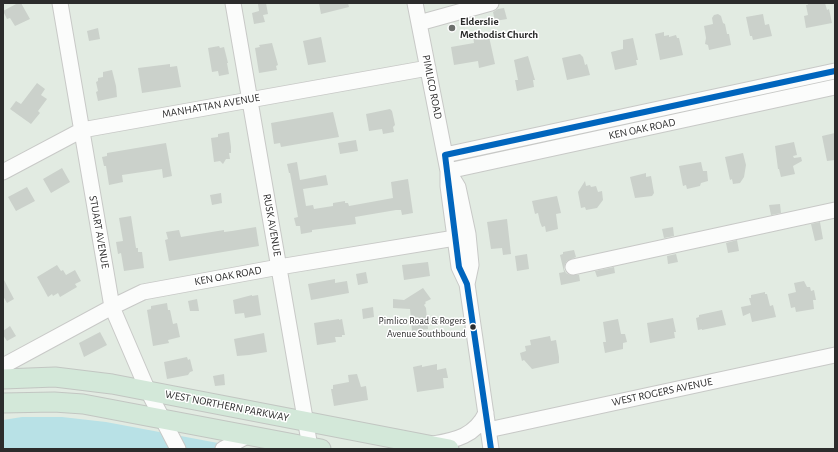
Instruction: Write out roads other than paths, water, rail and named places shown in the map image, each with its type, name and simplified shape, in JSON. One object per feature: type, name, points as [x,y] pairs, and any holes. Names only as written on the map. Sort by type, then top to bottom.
[{"type":"main road","name":"WEST NORTHERN PARKWAY","points":[[3,379],[55,377],[112,384],[449,449]]},
{"type":"main road","points":[[3,404],[54,402],[83,404],[315,448]]},
{"type":"street","name":"STUART AVENUE","points":[[60,3],[112,307],[148,391],[178,449]]},
{"type":"street","name":"RUSK AVENUE","points":[[233,3],[306,421],[315,448]]},
{"type":"street","name":"PIMLICO ROAD","points":[[415,3],[448,171],[448,186],[459,267],[467,284],[491,449]]},
{"type":"street","points":[[419,23],[491,3]]},
{"type":"street","name":"MANHATTAN AVENUE","points":[[3,172],[82,130],[428,68]]},
{"type":"street","name":"KEN OAK ROAD","points":[[445,155],[835,71]]},
{"type":"street","name":"KEN OAK ROAD","points":[[448,171],[835,87]]},
{"type":"street","name":"PIMLICO ROAD","points":[[448,171],[458,187],[466,228],[471,265],[467,284]]},
{"type":"street","points":[[573,267],[835,210]]},
{"type":"street","points":[[455,238],[466,228]]},
{"type":"street","name":"KEN OAK ROAD","points":[[3,366],[137,294],[150,290],[455,238]]},
{"type":"street","name":"WEST ROGERS AVENUE","points":[[488,430],[835,355]]},
{"type":"street","points":[[426,445],[467,435],[477,427],[486,413]]},
{"type":"street","points":[[223,449],[249,435]]},
{"type":"place","name":"Elderslie Methodist Church","points":[[452,28]]},
{"type":"place","name":"Pimlico Road & Rogers Avenue Southbound","points":[[473,327]]}]
